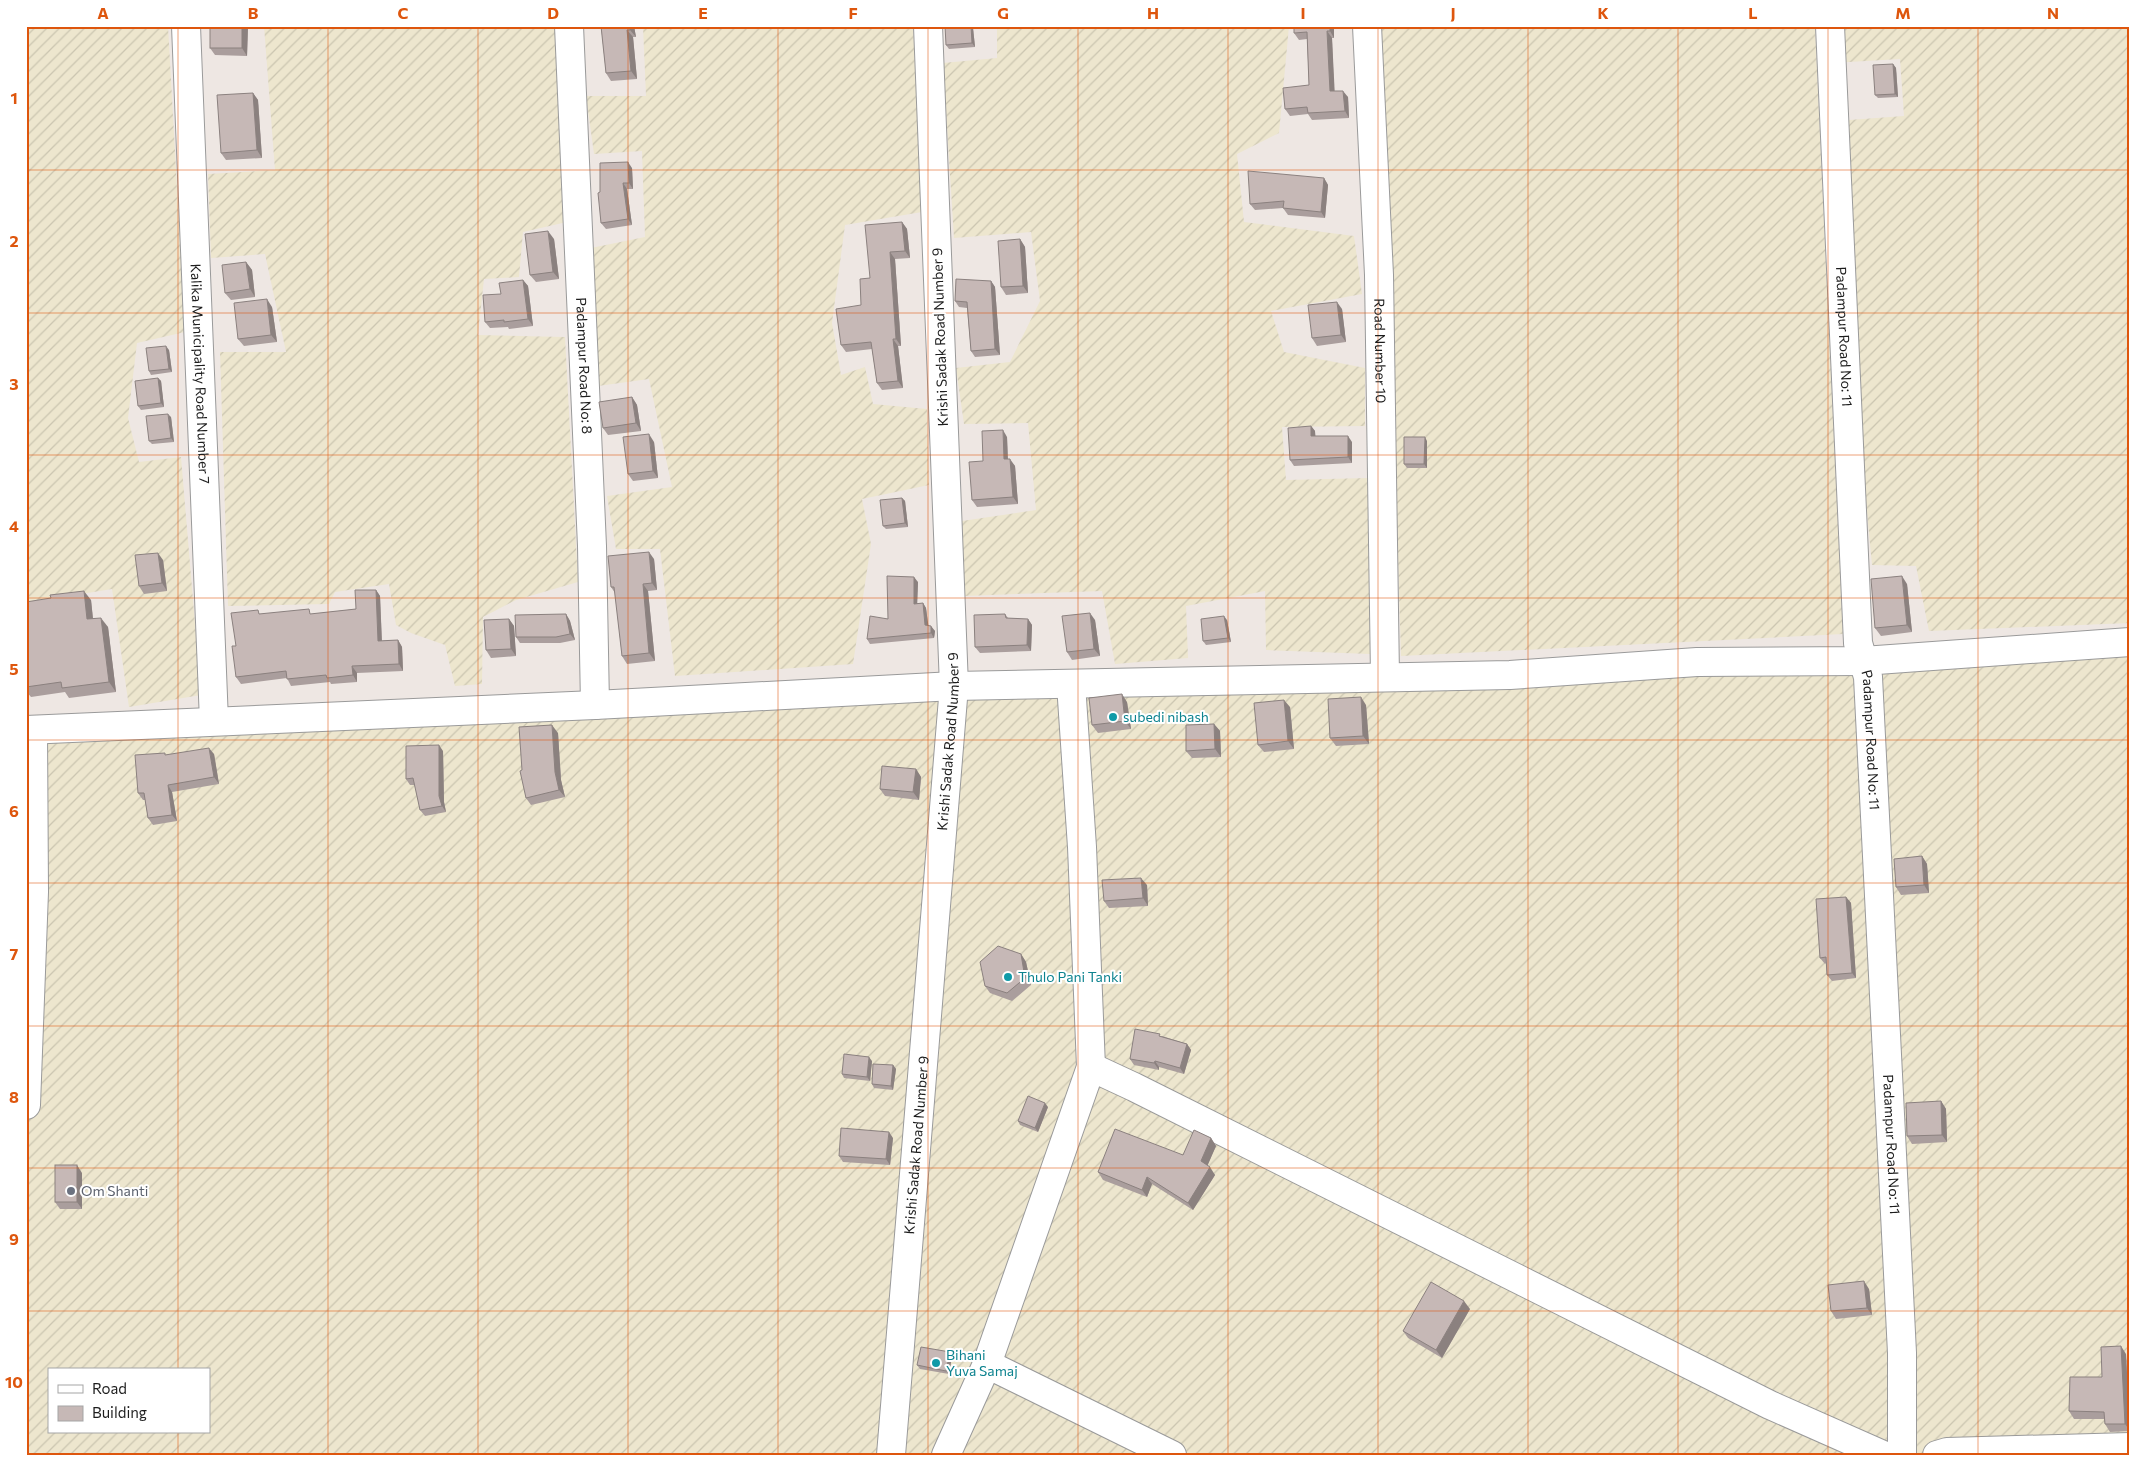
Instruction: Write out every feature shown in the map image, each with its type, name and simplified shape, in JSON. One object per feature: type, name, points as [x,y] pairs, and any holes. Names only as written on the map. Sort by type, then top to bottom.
[{"type":"street","name":"Kalika Municipality Road Number 7","points":[[186,26],[214,721]]},
{"type":"street","name":"Padampur Road No: 8","points":[[569,26],[592,546],[595,705]]},
{"type":"street","name":"Krishi Sadak Road Number 9","points":[[891,1455],[954,686],[928,26]]},
{"type":"street","name":"Road Number 10","points":[[1367,26],[1379,275],[1385,676]]},
{"type":"street","name":"Padampur Road No: 11","points":[[1830,26],[1858,644],[1868,677],[1902,1353],[1902,1455]]},
{"type":"street","points":[[26,1105],[34,892],[30,730],[595,705],[954,686],[1510,675],[1697,662],[1863,661],[2130,642]]},
{"type":"street","points":[[946,1455],[987,1364],[1091,1067],[1082,847],[1070,684]]},
{"type":"street","points":[[1091,1067],[1770,1406],[1883,1455]]},
{"type":"street","points":[[987,1364],[1172,1455]]},
{"type":"street","points":[[1937,1455],[1947,1452],[2130,1447]]},
{"type":"shaded area","points":[[26,26],[168,26],[185,332],[137,343],[128,418],[139,462],[181,457],[201,695],[129,707],[112,589],[26,603]]},
{"type":"shaded area","points":[[264,26],[559,26],[567,222],[523,232],[519,277],[484,279],[478,335],[565,337],[578,582],[516,600],[483,617],[482,684],[455,686],[445,645],[411,633],[396,625],[389,584],[335,592],[329,604],[228,606],[220,352],[286,352],[265,254],[211,258],[208,174],[275,170]]},
{"type":"shaded area","points":[[643,26],[913,26],[922,212],[845,225],[832,323],[841,375],[865,367],[873,404],[927,409],[929,485],[862,499],[871,544],[853,664],[675,676],[660,549],[616,549],[607,496],[672,487],[649,379],[598,386],[591,248],[645,237],[642,151],[594,154],[586,96],[646,96]]},
{"type":"shaded area","points":[[997,26],[1289,26],[1279,133],[1237,154],[1244,222],[1354,236],[1362,294],[1271,311],[1284,352],[1365,368],[1365,426],[1282,427],[1286,480],[1368,478],[1370,654],[1266,650],[1265,591],[1186,606],[1188,658],[1115,664],[1102,591],[964,596],[962,521],[1036,510],[1028,423],[964,424],[956,368],[1010,362],[1040,301],[1031,232],[954,238],[943,63],[997,58]]},
{"type":"shaded area","points":[[1378,26],[1815,26],[1843,634],[1401,656],[1392,363]]},
{"type":"shaded area","points":[[1830,26],[2130,26],[2130,623],[1929,631],[1916,566],[1872,565],[1841,237],[1835,121],[1904,116],[1900,59],[1832,63]]},
{"type":"shaded area","points":[[2130,642],[2130,1455],[26,1455],[26,730],[214,721],[1070,696]]},
{"type":"building","points":[[210,26],[242,26],[242,48],[210,48]]},
{"type":"building","points":[[601,26],[630,26],[630,30],[627,30],[631,71],[606,73]]},
{"type":"building","points":[[945,26],[971,26],[972,43],[946,45]]},
{"type":"building","points":[[1294,26],[1330,26],[1330,31],[1327,31],[1330,91],[1343,91],[1345,111],[1308,113],[1307,107],[1285,109],[1283,88],[1309,85],[1307,32],[1294,33]]},
{"type":"building","points":[[1893,64],[1895,94],[1875,95],[1873,65]]},
{"type":"building","points":[[253,93],[257,150],[221,153],[217,95]]},
{"type":"building","points":[[628,162],[629,183],[623,183],[628,219],[601,223],[598,193],[600,192],[600,163]]},
{"type":"building","points":[[1248,171],[1324,178],[1321,212],[1283,208],[1284,201],[1250,204]]},
{"type":"building","points":[[902,222],[905,251],[890,252],[896,339],[893,339],[898,381],[877,383],[871,342],[841,345],[836,309],[861,305],[860,279],[870,278],[865,225]]},
{"type":"building","points":[[548,231],[553,272],[530,275],[525,234]]},
{"type":"building","points":[[1020,239],[1023,286],[1001,287],[998,241]]},
{"type":"building","points":[[246,262],[250,289],[225,293],[222,265]]},
{"type":"building","points":[[956,279],[991,281],[995,349],[971,351],[967,302],[955,301]]},
{"type":"building","points":[[523,280],[528,319],[485,322],[483,295],[501,294],[499,283]]},
{"type":"building","points":[[267,299],[271,335],[238,339],[234,303]]},
{"type":"building","points":[[1337,302],[1341,335],[1312,338],[1308,305]]},
{"type":"building","points":[[166,346],[169,369],[149,371],[146,348]]},
{"type":"building","points":[[158,378],[161,403],[138,406],[135,381]]},
{"type":"building","points":[[632,397],[636,423],[603,428],[599,402]]},
{"type":"building","points":[[168,414],[171,438],[149,441],[146,416]]},
{"type":"building","points":[[1311,426],[1311,436],[1348,436],[1348,457],[1290,460],[1288,428]]},
{"type":"building","points":[[1003,430],[1004,459],[1010,459],[1013,497],[972,500],[969,462],[983,461],[982,431]]},
{"type":"building","points":[[649,434],[653,471],[628,474],[623,437]]},
{"type":"building","points":[[1404,437],[1425,437],[1424,464],[1404,464]]},
{"type":"building","points":[[902,498],[905,523],[883,526],[880,500]]},
{"type":"building","points":[[649,552],[652,583],[643,584],[649,653],[622,656],[614,587],[611,587],[608,556]]},
{"type":"building","points":[[158,553],[162,583],[139,586],[135,555]]},
{"type":"building","points":[[887,576],[914,577],[914,604],[923,603],[925,625],[931,626],[931,633],[867,639],[870,616],[888,619]]},
{"type":"building","points":[[1902,576],[1907,625],[1875,628],[1871,579]]},
{"type":"building","points":[[355,590],[376,590],[378,641],[398,640],[399,664],[352,666],[353,675],[327,678],[326,675],[287,679],[286,671],[236,677],[232,646],[236,646],[231,613],[258,610],[259,614],[309,609],[310,614],[356,609]]},
{"type":"building","points":[[84,591],[87,619],[101,618],[109,682],[62,688],[61,682],[26,687],[26,602],[51,598],[50,595]]},
{"type":"building","points":[[1090,613],[1094,649],[1067,652],[1062,616]]},
{"type":"building","points":[[566,614],[570,634],[556,637],[516,637],[515,615]]},
{"type":"building","points":[[1005,614],[1006,618],[1028,619],[1027,645],[975,647],[974,615]]},
{"type":"building","points":[[1224,616],[1228,638],[1203,641],[1201,619]]},
{"type":"building","points":[[509,619],[511,649],[486,650],[484,620]]},
{"type":"building","points":[[1122,694],[1125,721],[1092,725],[1089,698]]},
{"type":"building","points":[[1361,697],[1363,736],[1330,738],[1328,699]]},
{"type":"building","points":[[1284,700],[1288,741],[1258,745],[1254,703]]},
{"type":"building","points":[[1214,724],[1215,749],[1186,751],[1186,725]]},
{"type":"building","points":[[552,725],[555,772],[559,790],[526,798],[520,771],[522,770],[519,727]]},
{"type":"building","points":[[439,745],[439,796],[442,806],[420,810],[413,778],[406,779],[406,746]]},
{"type":"building","points":[[209,748],[214,777],[168,785],[172,815],[148,818],[144,793],[138,793],[135,755],[165,753],[165,755]]},
{"type":"building","points":[[882,766],[916,769],[913,792],[880,789]]},
{"type":"building","points":[[1922,856],[1924,885],[1896,887],[1894,859]]},
{"type":"building","points":[[1141,878],[1143,898],[1104,901],[1102,880]]},
{"type":"building","points":[[1846,897],[1852,973],[1827,975],[1826,957],[1820,958],[1816,899]]},
{"type":"building","name":"Thulo Pani Tanki","points":[[998,946],[1021,954],[1025,978],[1007,993],[985,986],[980,962]]},
{"type":"building","points":[[1135,1029],[1160,1034],[1159,1036],[1187,1044],[1180,1068],[1155,1061],[1154,1063],[1130,1059]]},
{"type":"building","points":[[844,1054],[869,1057],[867,1077],[842,1074]]},
{"type":"building","points":[[873,1064],[893,1065],[891,1086],[872,1084]]},
{"type":"building","points":[[1028,1096],[1045,1103],[1035,1128],[1018,1121]]},
{"type":"building","points":[[1941,1101],[1942,1135],[1907,1136],[1906,1103]]},
{"type":"building","points":[[841,1128],[889,1132],[886,1159],[839,1156]]},
{"type":"building","points":[[1115,1129],[1183,1155],[1194,1130],[1211,1138],[1201,1161],[1210,1167],[1188,1203],[1147,1177],[1142,1190],[1098,1172]]},
{"type":"building","name":"Om Shanti","points":[[55,1165],[77,1165],[77,1202],[55,1202]]},
{"type":"building","points":[[1864,1281],[1867,1308],[1831,1311],[1828,1285]]},
{"type":"building","points":[[1431,1282],[1464,1301],[1436,1350],[1403,1331]]},
{"type":"building","points":[[2121,1346],[2125,1424],[2105,1424],[2104,1412],[2069,1411],[2070,1377],[2102,1377],[2101,1347]]},
{"type":"building","name":"Bihani Yuva Samaj","points":[[921,1347],[950,1352],[946,1371],[917,1365]]},
{"type":"place","name":"subedi nibash","points":[[1113,717]]},
{"type":"place","name":"Thulo Pani Tanki","points":[[1008,977]]},
{"type":"place","name":"Om Shanti","points":[[71,1191]]},
{"type":"place","name":"Bihani Yuva Samaj","points":[[936,1363]]}]
